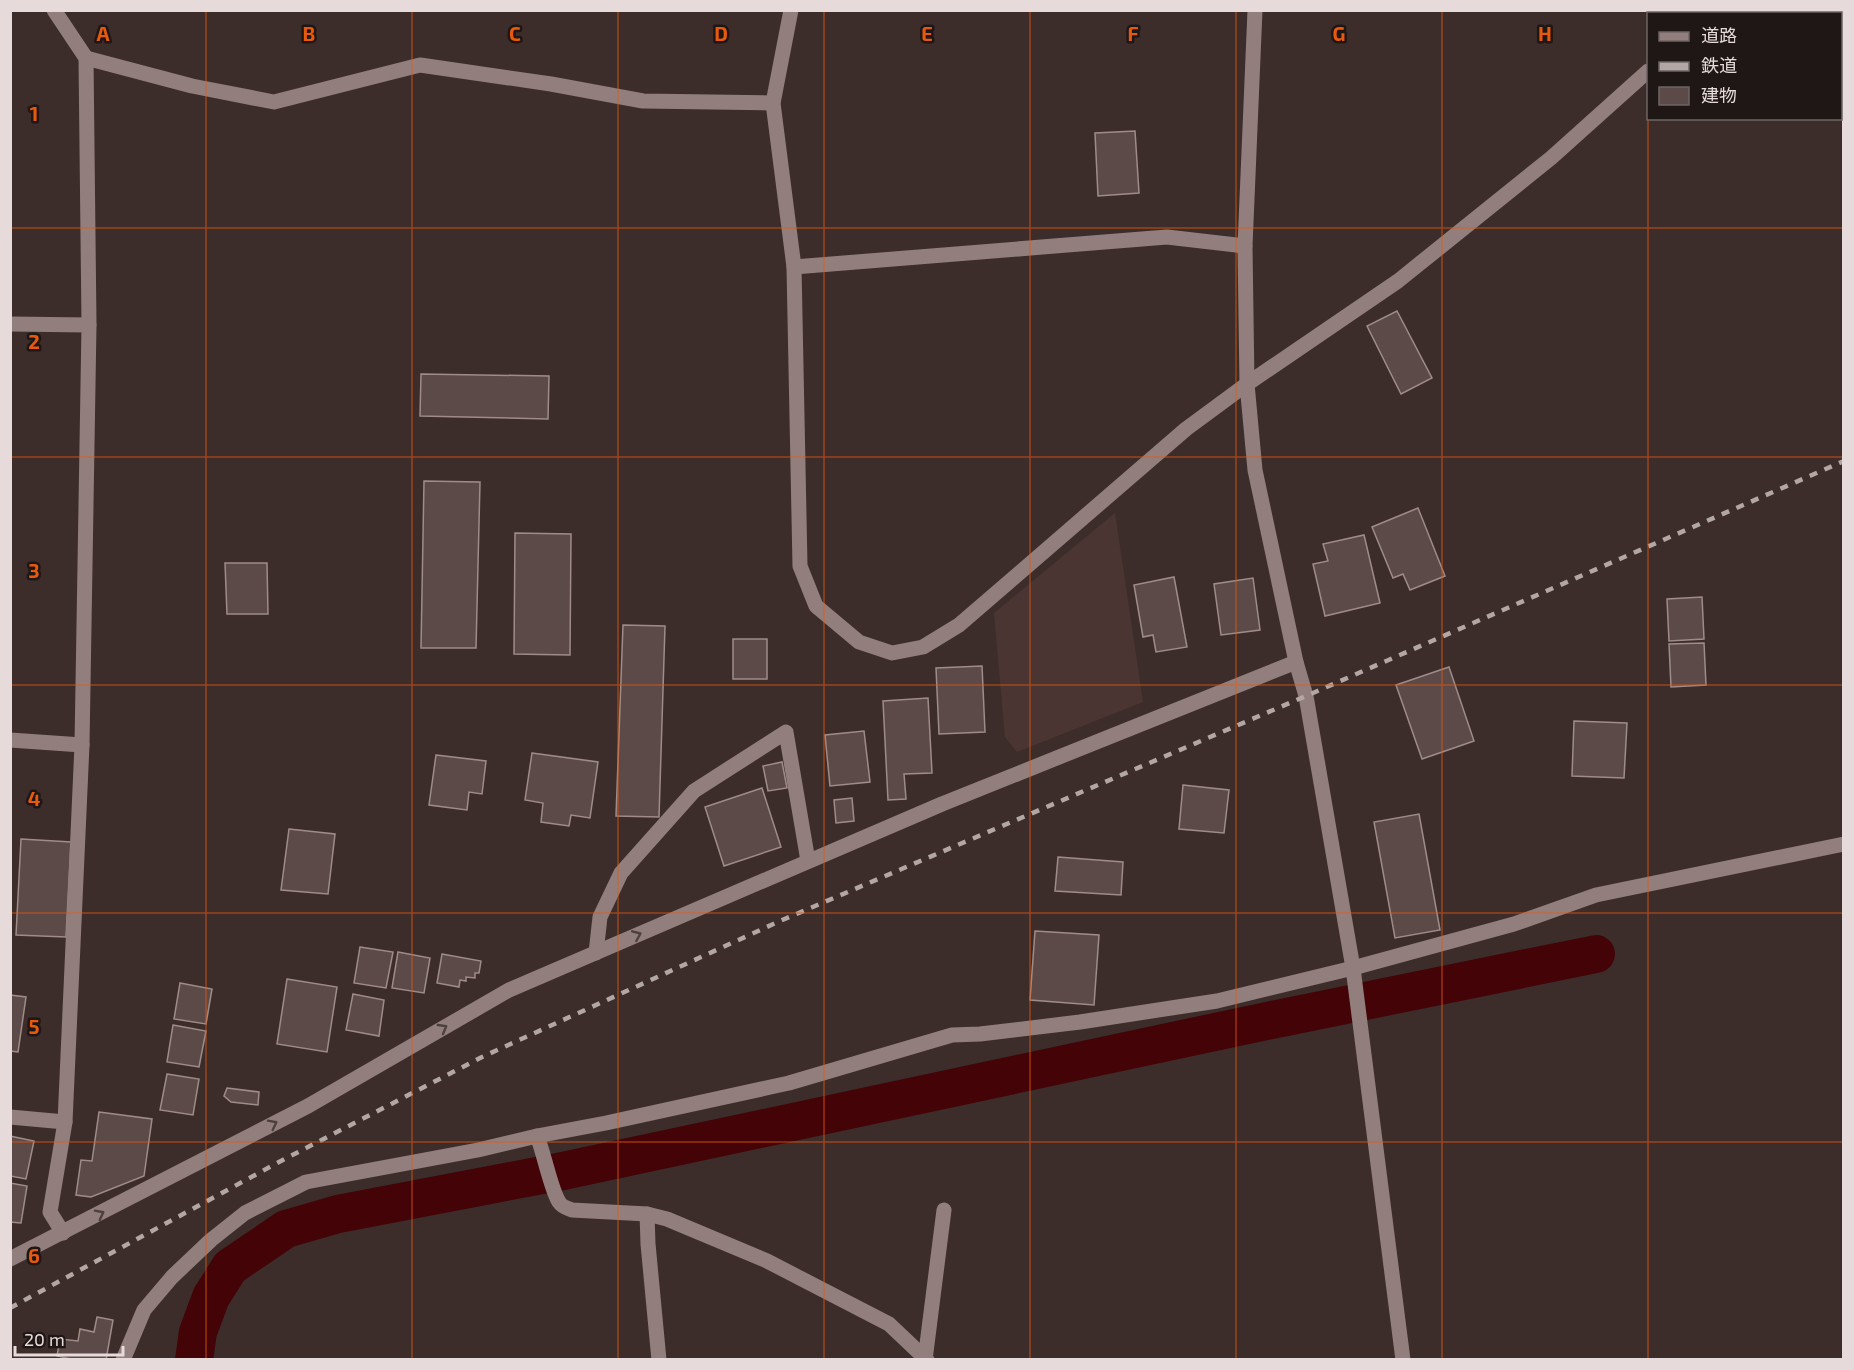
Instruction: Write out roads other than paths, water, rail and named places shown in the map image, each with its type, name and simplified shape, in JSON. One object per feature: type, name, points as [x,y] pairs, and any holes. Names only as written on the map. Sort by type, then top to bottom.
[{"type":"street","points":[[54,10],[86,58],[89,325],[82,746],[65,1122],[50,1212],[63,1233]]},
{"type":"street","points":[[790,10],[773,103],[794,267],[800,566],[816,606],[858,642],[892,653],[923,647],[959,625],[1186,429],[1247,384],[1398,281],[1551,158],[1647,72]]},
{"type":"street","points":[[1255,10],[1245,246],[1247,384],[1255,470],[1296,662],[1306,696],[1353,968],[1402,1359]]},
{"type":"street","points":[[86,58],[192,86],[274,102],[420,65],[551,84],[643,101],[773,103]]},
{"type":"street","points":[[794,267],[1167,237],[1245,246]]},
{"type":"street","points":[[10,324],[89,325]]},
{"type":"street","points":[[10,1259],[308,1106],[509,990],[942,804],[1296,662]]},
{"type":"street","points":[[596,953],[600,917],[621,873],[694,790],[786,732],[808,861]]},
{"type":"street","points":[[10,740],[82,746]]},
{"type":"street","points":[[123,1359],[144,1310],[172,1277],[211,1240],[245,1213],[306,1182],[478,1150],[789,1083],[952,1035],[980,1034],[1080,1022],[1217,1001],[1353,968],[1514,924],[1596,895],[1844,844]]},
{"type":"street","points":[[10,1117],[65,1122]]},
{"type":"street","points":[[537,1136],[559,1203],[572,1210],[647,1214],[667,1219],[766,1261],[889,1324],[926,1359]]},
{"type":"street","points":[[926,1359],[944,1210]]},
{"type":"street","points":[[647,1214],[659,1359]]},
{"type":"waterway","points":[[194,1360],[198,1332],[211,1297],[230,1267],[286,1229],[338,1214],[563,1171],[1262,1022],[1596,954]]},
{"type":"railway","points":[[10,1308],[279,1162],[482,1057],[780,921],[1306,696],[1844,461]]}]
